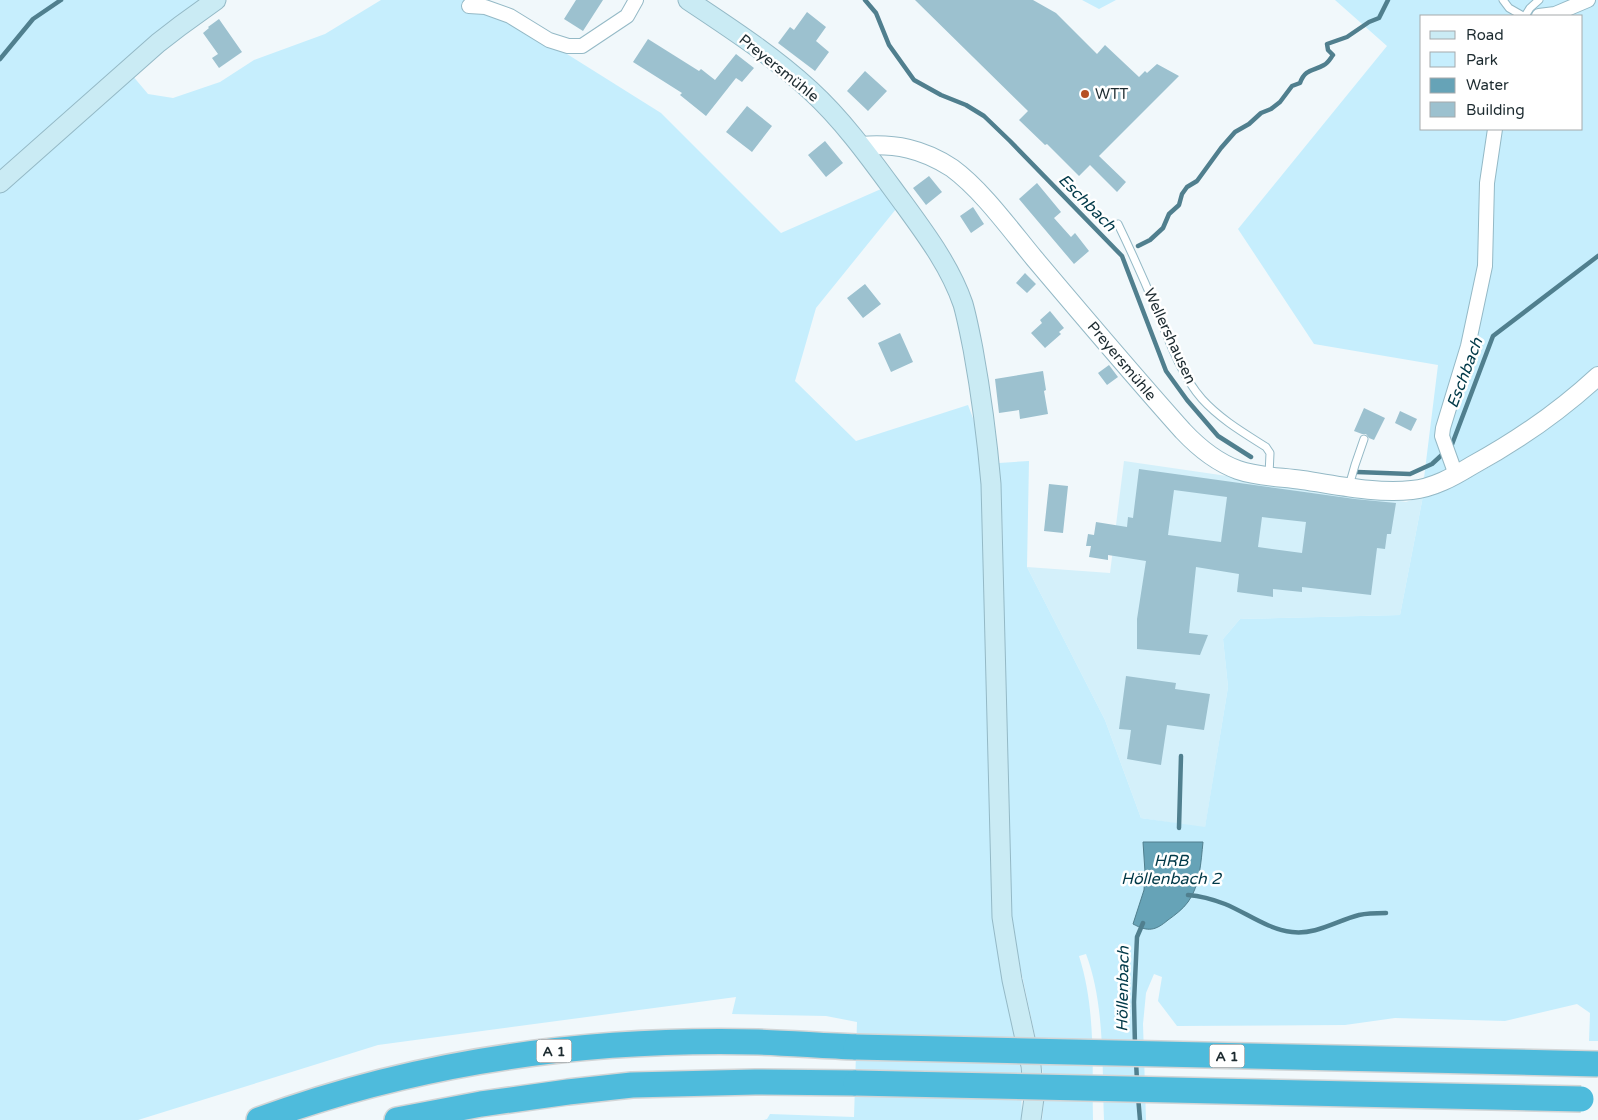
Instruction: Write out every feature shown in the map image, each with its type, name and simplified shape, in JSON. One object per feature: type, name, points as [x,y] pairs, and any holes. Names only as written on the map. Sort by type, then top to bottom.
[{"type":"highway","name":"A 1","points":[[259,1120],[304,1104],[402,1076],[467,1063],[561,1050],[660,1043],[758,1042],[856,1047],[1598,1064]]},
{"type":"highway","points":[[397,1120],[481,1104],[632,1085],[755,1082],[1589,1099]]},
{"type":"main road","points":[[0,183],[158,43],[216,0]]},
{"type":"main road","name":"Preyersmühle","points":[[688,0],[781,66],[810,90],[832,112],[862,146],[935,248],[950,274],[963,305],[983,412],[991,484],[1002,917],[1012,980],[1031,1066],[1034,1098],[1032,1120]]},
{"type":"street","points":[[470,6],[485,7],[510,16],[549,40],[568,46],[582,46],[626,16],[636,0]]},
{"type":"street","points":[[1547,15],[1555,14],[1588,0]]},
{"type":"street","points":[[1453,468],[1442,436],[1442,428],[1468,346],[1485,266],[1486,183],[1496,130]]},
{"type":"street","name":"Preyersmühle","points":[[862,146],[883,145],[905,148],[931,156],[952,169],[970,184],[1149,393],[1192,440],[1216,460],[1240,470],[1268,476],[1399,491],[1427,487],[1453,468],[1502,450],[1562,408],[1598,376]]},
{"type":"lane","points":[[1503,0],[1508,8],[1522,15]]},
{"type":"lane","points":[[1525,15],[1539,0]]},
{"type":"lane","name":"Wellershausen","points":[[1118,224],[1174,352],[1192,385],[1215,412],[1266,448],[1270,454],[1268,476]]},
{"type":"lane","points":[[1348,486],[1364,439]]},
{"type":"shaded area","points":[[1124,461],[1406,502],[1423,496],[1400,615],[1240,619],[1223,639],[1228,687],[1205,828],[1141,818],[1105,720],[1027,567],[1110,573]]},
{"type":"green space","points":[[0,0],[203,0],[0,173]]},
{"type":"green space","points":[[381,0],[481,0],[661,113],[781,233],[881,189],[896,209],[816,308],[795,381],[856,441],[968,405],[982,442],[991,850],[995,935],[1014,1025],[1021,1072],[1022,1120],[764,1120],[770,1114],[854,1117],[857,1022],[826,1016],[732,1014],[736,997],[378,1045],[138,1120],[0,1120],[0,192],[132,75],[148,94],[173,98],[220,82],[254,60],[325,34]]},
{"type":"green space","points":[[1082,0],[1116,0],[1099,9]]},
{"type":"green space","points":[[1335,0],[1598,0],[1598,366],[1565,397],[1535,419],[1440,475],[1424,478],[1438,365],[1314,344],[1238,229],[1387,46]]},
{"type":"green space","points":[[1598,386],[1598,1041],[1589,1041],[1590,1013],[1577,1004],[1505,1021],[1395,1018],[1345,1025],[1177,1026],[1158,1001],[1162,977],[1154,974],[1146,993],[1143,1024],[1146,1120],[1104,1120],[1100,1015],[1097,994],[1086,954],[1079,956],[1091,1017],[1093,1120],[1042,1120],[1044,1101],[1043,1073],[1012,923],[1008,850],[1002,512],[999,463],[1029,461],[1027,567],[1105,720],[1141,818],[1205,827],[1228,687],[1223,639],[1240,619],[1400,615],[1423,496],[1476,474],[1509,455],[1555,423]]},
{"type":"water","name":"HRB Höllenbach 2","points":[[1143,842],[1203,842],[1199,873],[1192,896],[1176,914],[1159,926],[1151,929],[1133,924],[1144,890]]},
{"type":"building","points":[[576,0],[603,0],[583,31],[564,19]]},
{"type":"building","name":"WTT","points":[[915,0],[1033,0],[1056,13],[1097,54],[1105,45],[1139,77],[1157,64],[1179,76],[1099,156],[1126,182],[1117,192],[1090,165],[1079,176],[1047,144],[1045,145],[1019,120],[1028,111]]},
{"type":"building","points":[[807,12],[826,27],[816,41],[829,52],[815,71],[778,43],[790,27],[794,30]]},
{"type":"building","points":[[219,19],[242,52],[219,68],[212,58],[218,54],[203,33]]},
{"type":"building","points":[[648,39],[699,71],[701,69],[715,80],[736,54],[754,68],[742,82],[736,78],[706,116],[680,95],[682,93],[633,62]]},
{"type":"building","points":[[865,71],[887,91],[868,111],[847,91]]},
{"type":"building","points":[[747,106],[772,126],[752,152],[726,132]]},
{"type":"building","points":[[825,141],[843,163],[826,177],[808,155]]},
{"type":"building","points":[[929,176],[942,192],[926,205],[913,188]]},
{"type":"building","points":[[1037,183],[1061,212],[1054,218],[1071,237],[1075,233],[1089,251],[1074,264],[1019,199]]},
{"type":"building","points":[[973,207],[984,224],[971,233],[960,216]]},
{"type":"building","points":[[1025,273],[1036,284],[1027,293],[1016,283]]},
{"type":"building","points":[[865,284],[881,304],[863,318],[847,298]]},
{"type":"building","points":[[1050,311],[1064,328],[1059,332],[1061,334],[1045,348],[1031,333],[1042,323],[1040,320]]},
{"type":"building","points":[[900,333],[913,362],[891,372],[878,343]]},
{"type":"building","points":[[1109,365],[1118,377],[1107,385],[1098,373]]},
{"type":"building","points":[[1043,371],[1048,414],[1020,419],[1019,410],[999,413],[995,379]]},
{"type":"building","points":[[1364,408],[1385,418],[1374,440],[1366,434],[1354,431]]},
{"type":"building","points":[[1400,411],[1417,419],[1411,431],[1395,423]]},
{"type":"building","points":[[1139,469],[1396,503],[1391,534],[1387,534],[1385,549],[1377,548],[1371,595],[1302,587],[1302,592],[1273,589],[1273,597],[1237,592],[1239,574],[1196,567],[1189,633],[1208,635],[1200,655],[1137,649],[1137,619],[1146,561],[1108,555],[1108,560],[1089,557],[1091,546],[1086,546],[1088,534],[1094,535],[1096,522],[1127,527],[1128,517],[1133,518]],"holes":[[[1174,490],[1227,497],[1221,542],[1168,535]],[[1262,517],[1306,522],[1302,553],[1258,547]]]},
{"type":"building","points":[[1049,484],[1068,486],[1063,533],[1044,531]]},
{"type":"building","points":[[1126,676],[1176,683],[1175,689],[1210,694],[1204,730],[1167,725],[1161,765],[1127,759],[1131,730],[1119,729]]},
{"type":"waterway","name":"Eschbach","points":[[0,59],[33,19],[61,0]]},
{"type":"waterway","name":"Eschbach","points":[[865,0],[876,13],[889,45],[914,80],[941,95],[966,105],[984,116],[1122,256],[1166,371],[1187,400],[1218,436],[1251,457]]},
{"type":"waterway","points":[[1138,246],[1150,240],[1163,228],[1169,214],[1179,205],[1182,194],[1187,187],[1197,181],[1235,132],[1280,102],[1292,86],[1300,83],[1304,75],[1327,63],[1333,55],[1328,50],[1327,44],[1347,37],[1369,22],[1379,18],[1388,0]]},
{"type":"waterway","name":"Eschbach","points":[[1451,447],[1493,336],[1598,256]]},
{"type":"waterway","name":"Eschbach","points":[[1357,472],[1410,474],[1432,464],[1445,452]]},
{"type":"waterway","name":"Höllenbach","points":[[1179,828],[1181,756]]},
{"type":"waterway","points":[[1188,895],[1220,902],[1274,928],[1292,932],[1318,930],[1359,915],[1386,913]]},
{"type":"waterway","name":"Höllenbach","points":[[1135,1046],[1134,1002],[1137,937],[1143,923]]},
{"type":"waterway","name":"Höllenbach","points":[[1136,1061],[1137,1081]]},
{"type":"waterway","name":"Höllenbach","points":[[1138,1096],[1140,1120]]},
{"type":"place","name":"WTT","points":[[1085,94]]}]
